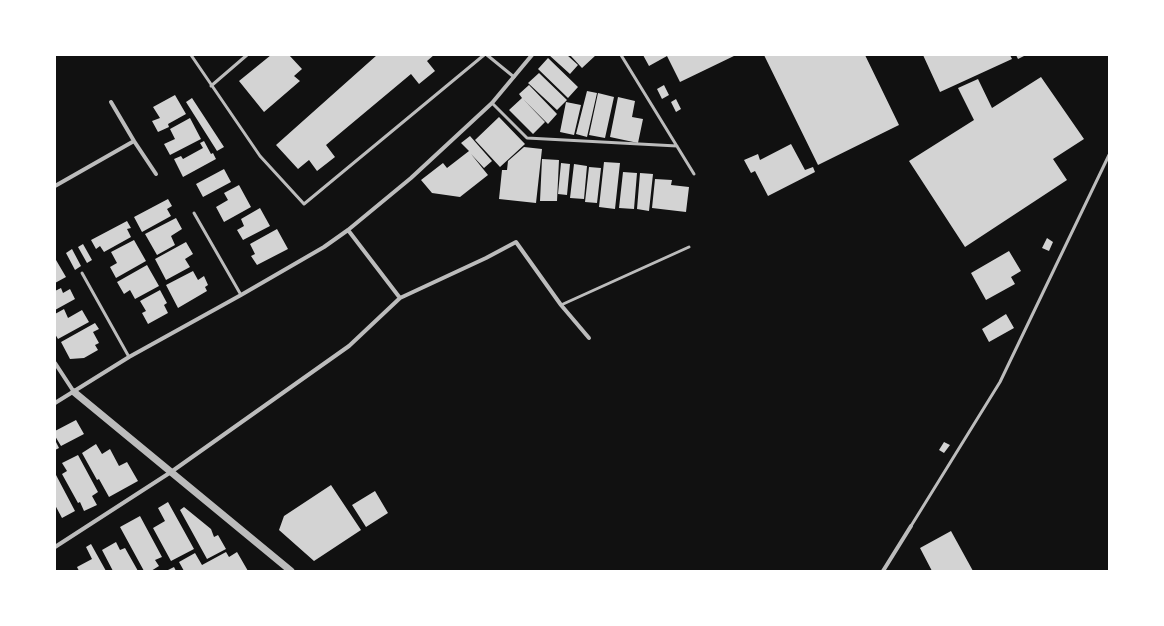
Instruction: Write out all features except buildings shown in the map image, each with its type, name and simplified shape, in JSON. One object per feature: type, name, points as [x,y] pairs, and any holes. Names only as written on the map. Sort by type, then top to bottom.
[{"type":"street","points":[[55,403],[129,357],[324,247],[348,230],[411,178],[492,103],[532,55]]},
{"type":"street","points":[[111,102],[134,142],[156,174]]},
{"type":"street","points":[[55,186],[134,142]]},
{"type":"street","points":[[348,230],[400,298]]},
{"type":"street","points":[[55,547],[171,472],[349,346],[400,298],[486,258],[516,242],[561,305],[589,338]]},
{"type":"street","points":[[55,363],[74,392],[290,571]]},
{"type":"street","points":[[883,571],[911,526]]},
{"type":"lane","points":[[191,55],[260,156],[304,204],[484,55]]},
{"type":"lane","points":[[211,86],[247,55]]},
{"type":"lane","points":[[487,55],[514,78]]},
{"type":"lane","points":[[621,55],[694,174]]},
{"type":"lane","points":[[492,103],[527,138],[677,146]]},
{"type":"lane","points":[[911,526],[1000,382],[1109,155]]},
{"type":"lane","points":[[194,213],[241,295]]},
{"type":"lane","points":[[561,305],[689,247]]},
{"type":"lane","points":[[82,273],[129,357]]}]
